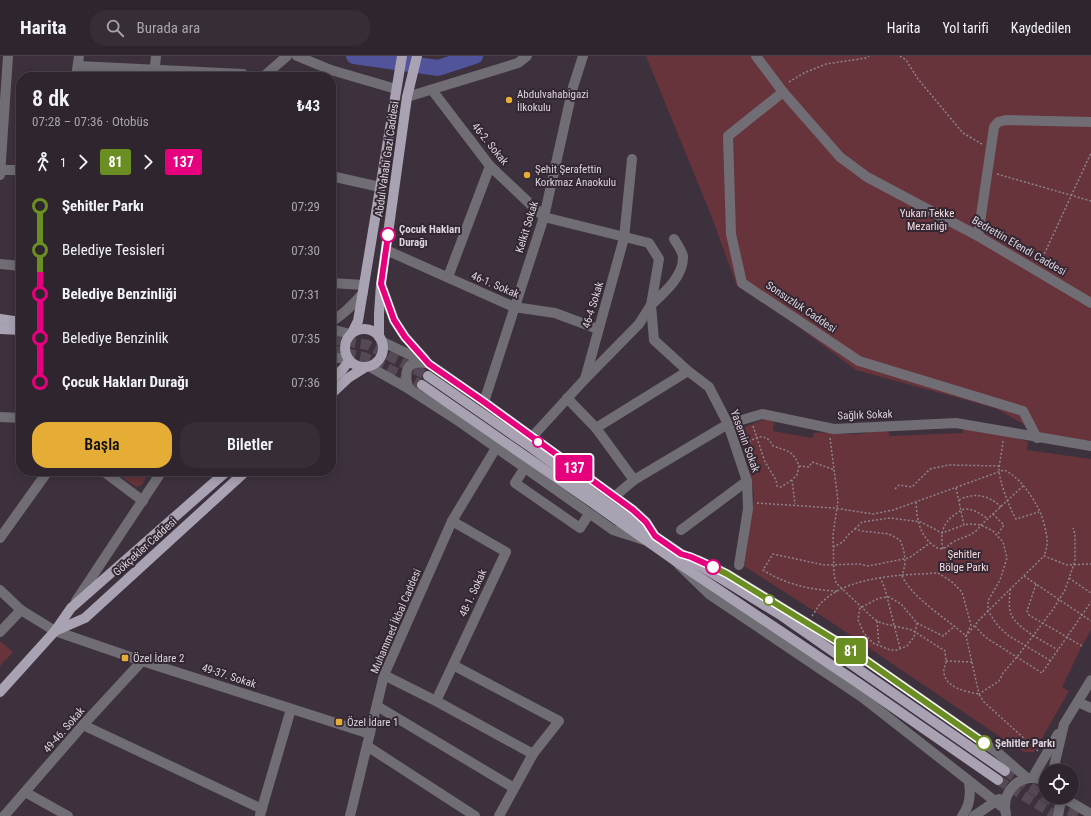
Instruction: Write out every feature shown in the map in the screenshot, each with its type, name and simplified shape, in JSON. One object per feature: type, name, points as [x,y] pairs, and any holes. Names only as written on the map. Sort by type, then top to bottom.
[{"type":"main road","name":"Abdul Vahabi Gazi Caddesi","points":[[352,333],[358,321],[364,289],[402,56]]},
{"type":"main road","name":"Abdul Vahabi Gazi Caddesi","points":[[380,339],[379,314],[381,284],[407,98],[417,56]]},
{"type":"main road","points":[[0,318],[16,321]]},
{"type":"main road","points":[[336,389],[348,378],[378,361],[382,355],[383,348],[380,339],[374,332],[367,329],[360,329],[352,333],[347,338],[344,344],[344,352],[348,360],[356,366],[367,367]]},
{"type":"main road","points":[[1,330],[16,330]]},
{"type":"main road","points":[[336,375],[342,370],[348,360]]},
{"type":"main road","points":[[428,376],[532,448],[612,508],[650,539]]},
{"type":"main road","points":[[422,385],[594,503],[678,557],[998,780]]},
{"type":"main road","name":"Gökçekler Caddesi","points":[[0,692],[55,631],[72,608],[222,476]]},
{"type":"main road","name":"Gökçekler Caddesi","points":[[55,631],[85,618],[241,476]]},
{"type":"main road","points":[[678,557],[785,618],[1005,771]]},
{"type":"street","points":[[0,175],[2,104],[8,56]]},
{"type":"street","points":[[154,72],[156,56]]},
{"type":"street","points":[[269,72],[287,56]]},
{"type":"street","points":[[297,56],[326,72]]},
{"type":"street","points":[[407,98],[518,63],[527,56]]},
{"type":"street","name":"Kelkit Sokak","points":[[484,402],[544,217],[573,87],[583,56]]},
{"type":"street","name":"Bedrettin Efendi Caddesi","points":[[756,56],[782,90],[840,157],[867,177],[978,236],[1091,303]]},
{"type":"street","points":[[77,72],[78,61],[142,72]]},
{"type":"street","points":[[336,75],[396,89]]},
{"type":"street","name":"46-2. Sokak","points":[[432,90],[490,166],[544,217],[649,243],[659,259],[651,305]]},
{"type":"street","name":"Sonsuzluk Caddesi","points":[[782,90],[728,136],[731,234],[742,282],[859,361],[1023,411],[1037,438]]},
{"type":"street","points":[[978,236],[994,127],[996,124],[1001,121],[1091,122]]},
{"type":"street","name":"46-4 Sokak","points":[[532,437],[585,379],[624,238],[632,159]]},
{"type":"street","points":[[448,277],[490,166]]},
{"type":"street","points":[[0,170],[16,170]]},
{"type":"street","points":[[336,177],[380,187]]},
{"type":"street","points":[[585,379],[639,324],[651,305],[677,276],[682,264],[683,255],[674,239]]},
{"type":"street","name":"46-1. Sokak","points":[[386,250],[514,307],[555,313],[598,329]]},
{"type":"street","points":[[0,264],[16,266]]},
{"type":"street","points":[[336,284],[364,289],[351,307],[336,319]]},
{"type":"street","points":[[381,284],[394,320],[405,337],[429,364]]},
{"type":"street","name":"Yasemin Sokak","points":[[651,305],[654,340],[688,371],[709,387],[728,424],[747,481],[748,509],[739,565]]},
{"type":"street","points":[[1,330],[16,333]]},
{"type":"street","points":[[336,330],[352,333]]},
{"type":"street","points":[[367,367],[409,389],[613,530],[650,539],[646,522],[633,510],[429,364],[380,339]]},
{"type":"street","points":[[336,358],[348,360]]},
{"type":"street","points":[[409,389],[406,380],[406,373],[412,364],[417,362],[429,364]]},
{"type":"street","points":[[596,428],[688,371]]},
{"type":"street","points":[[567,398],[596,428],[634,480]]},
{"type":"street","name":"Sağlık Sokak","points":[[614,497],[634,480],[728,424],[762,414],[834,429],[956,423],[1091,446]]},
{"type":"street","points":[[0,417],[16,418]]},
{"type":"street","name":"Muhammed İkbal Caddesi","points":[[350,816],[384,675],[452,521],[496,448]]},
{"type":"street","points":[[524,469],[515,483],[521,488],[580,528],[589,514]]},
{"type":"street","points":[[0,538],[44,476]]},
{"type":"street","points":[[110,476],[143,501]]},
{"type":"street","points":[[72,608],[159,476]]},
{"type":"street","points":[[681,530],[747,481]]},
{"type":"street","name":"48-1. Sokak","points":[[436,701],[506,552],[452,521]]},
{"type":"street","points":[[678,557],[691,557],[727,574],[851,650],[997,752],[1030,778],[1039,780]]},
{"type":"street","points":[[678,557],[691,578],[709,594],[862,697],[996,802],[1006,813]]},
{"type":"street","name":"49-37. Sokak","points":[[0,590],[21,610],[55,631],[142,661],[370,734]]},
{"type":"street","points":[[0,632],[21,610]]},
{"type":"street","name":"49-46. Sokak","points":[[4,816],[83,725],[142,661]]},
{"type":"street","points":[[453,665],[559,721],[533,754],[499,816]]},
{"type":"street","points":[[384,675],[436,701],[533,754]]},
{"type":"street","points":[[974,816],[996,802],[1016,783],[1030,778],[1045,757],[1091,680]]},
{"type":"street","points":[[1078,702],[1091,708]]},
{"type":"street","points":[[377,706],[514,788]]},
{"type":"street","points":[[83,725],[261,813],[291,709]]},
{"type":"street","points":[[1055,764],[1064,724]]},
{"type":"street","points":[[366,746],[475,816]]},
{"type":"street","points":[[962,816],[970,802],[971,792],[969,782]]},
{"type":"street","points":[[25,792],[68,816]]},
{"type":"street","points":[[1006,813],[1005,801],[1007,793]]},
{"type":"street","points":[[1058,816],[1060,804]]},
{"type":"street","points":[[1073,804],[1091,814]]},
{"type":"path","points":[[782,90],[804,73],[826,64],[866,58],[869,56]]},
{"type":"path","points":[[900,56],[906,60],[918,79],[963,133],[979,143],[992,146]]},
{"type":"path","points":[[1036,270],[1091,153]]},
{"type":"path","points":[[988,172],[1091,200]]},
{"type":"path","points":[[737,453],[751,440],[757,437],[766,438],[770,440],[773,446],[792,453],[799,466],[797,475],[781,487],[777,486],[776,480],[765,462],[757,437],[751,418]]},
{"type":"path","points":[[834,429],[830,436],[835,470],[838,509],[833,535],[834,574],[836,583],[877,621],[915,631],[945,651],[946,661],[944,672],[946,680],[958,688],[971,693],[979,694],[999,681],[1003,673],[1034,635],[1065,590],[1075,561],[1075,534],[1073,528]]},
{"type":"path","points":[[1004,431],[1000,472],[1008,500],[1016,519],[1040,511]]},
{"type":"path","points":[[799,466],[809,467],[812,462],[835,470]]},
{"type":"path","points":[[895,489],[899,485],[912,487],[930,469],[949,465],[1000,466]]},
{"type":"path","points":[[747,500],[757,503],[796,505],[873,514],[893,510],[1004,470],[1011,473],[1023,486],[1040,511],[1047,544],[1044,556],[988,611],[966,636]]},
{"type":"path","points":[[792,480],[796,505]]},
{"type":"path","points":[[916,502],[919,526],[930,543],[939,549],[947,547],[954,542],[976,532],[981,525],[1023,486]]},
{"type":"path","points":[[956,488],[964,525]]},
{"type":"path","points":[[959,500],[966,496],[986,496],[994,500],[1000,507]]},
{"type":"path","points":[[943,548],[941,540],[942,528],[949,519],[961,510],[972,510],[988,519]]},
{"type":"path","points":[[993,514],[1004,525],[997,535]]},
{"type":"path","points":[[833,547],[843,542],[862,522],[890,518],[918,522],[942,533],[970,524],[981,525],[993,531],[1003,542],[1007,558],[1000,580],[988,601],[988,611],[998,626],[1009,636],[1051,661]]},
{"type":"path","points":[[855,529],[889,534],[900,540],[905,550],[905,567],[902,575]]},
{"type":"path","points":[[837,591],[821,590],[794,585],[775,578],[763,570],[773,554],[824,565],[860,564],[868,566],[909,558],[930,543]]},
{"type":"path","points":[[1044,556],[1067,565],[1091,564]]},
{"type":"path","points":[[808,624],[823,601],[842,588],[880,577],[938,573],[951,581],[962,592],[970,625],[966,636],[979,694],[984,702],[1045,757]]},
{"type":"path","points":[[902,575],[921,600],[966,636]]},
{"type":"path","points":[[1024,576],[1082,616],[1091,620]]},
{"type":"path","points":[[880,577],[887,597],[900,649]]},
{"type":"path","points":[[1069,578],[1091,593]]},
{"type":"path","points":[[1036,584],[1027,611],[1028,615],[1082,646]]},
{"type":"path","points":[[1010,589],[1010,613],[1014,620],[1020,626],[1058,650]]},
{"type":"path","points":[[916,623],[914,637],[907,646],[897,650],[890,650],[873,643],[864,633],[858,620],[861,607],[879,598],[887,597],[895,599],[902,604],[916,623],[943,636],[955,626]]},
{"type":"path","points":[[975,626],[984,637],[1042,673],[1091,602]]},
{"type":"path","points":[[877,621],[879,645]]},
{"type":"path","points":[[946,661],[972,662]]},
{"type":"green space","name":"Yukarı Tekke Mezarlığı","points":[[646,56],[1091,56],[1091,441],[1041,434],[995,408],[856,370],[792,322],[737,286],[711,215]]},
{"type":"green space","name":"Şehitler Bölge Parkı","points":[[765,419],[774,422],[773,431],[812,438],[814,433],[829,432],[859,434],[887,429],[890,436],[963,433],[963,428],[1028,441],[1027,450],[1091,459],[1091,630],[1062,687],[1069,691],[1034,752],[1024,752],[1012,745],[828,620],[744,566],[754,495],[750,472],[737,430]]},
{"type":"green space","points":[[121,476],[146,476],[142,485],[136,487]]},
{"type":"green space","points":[[0,641],[13,652],[0,666]]},
{"type":"waterway","points":[[354,56],[438,68],[475,56]]},
{"type":"tunnel","points":[[336,340],[368,345],[428,376]]},
{"type":"tunnel","points":[[336,351],[364,357],[422,385]]},
{"type":"tunnel","points":[[1005,771],[1047,798],[1079,816]]},
{"type":"tunnel","points":[[998,780],[1057,816]]},
{"type":"bus line","name":"137","points":[[388,235],[381,284],[394,320],[405,337],[429,364],[633,510],[646,522],[655,536],[681,554],[713,567]]},
{"type":"bus line","name":"81","points":[[713,567],[727,574],[851,650],[984,743]]},
{"type":"place","name":"Abdulvahabigazi İlkokulu","points":[[509,100]]},
{"type":"place","name":"Şehit Şerafettin Korkmaz Anaokulu","points":[[527,175]]},
{"type":"place","name":"Çocuk Hakları Durağı","points":[[388,235]]},
{"type":"place","name":"Özel İdare 2","points":[[125,658]]},
{"type":"place","name":"Özel İdare 1","points":[[339,722]]},
{"type":"place","name":"Şehitler Parkı","points":[[984,743]]}]
